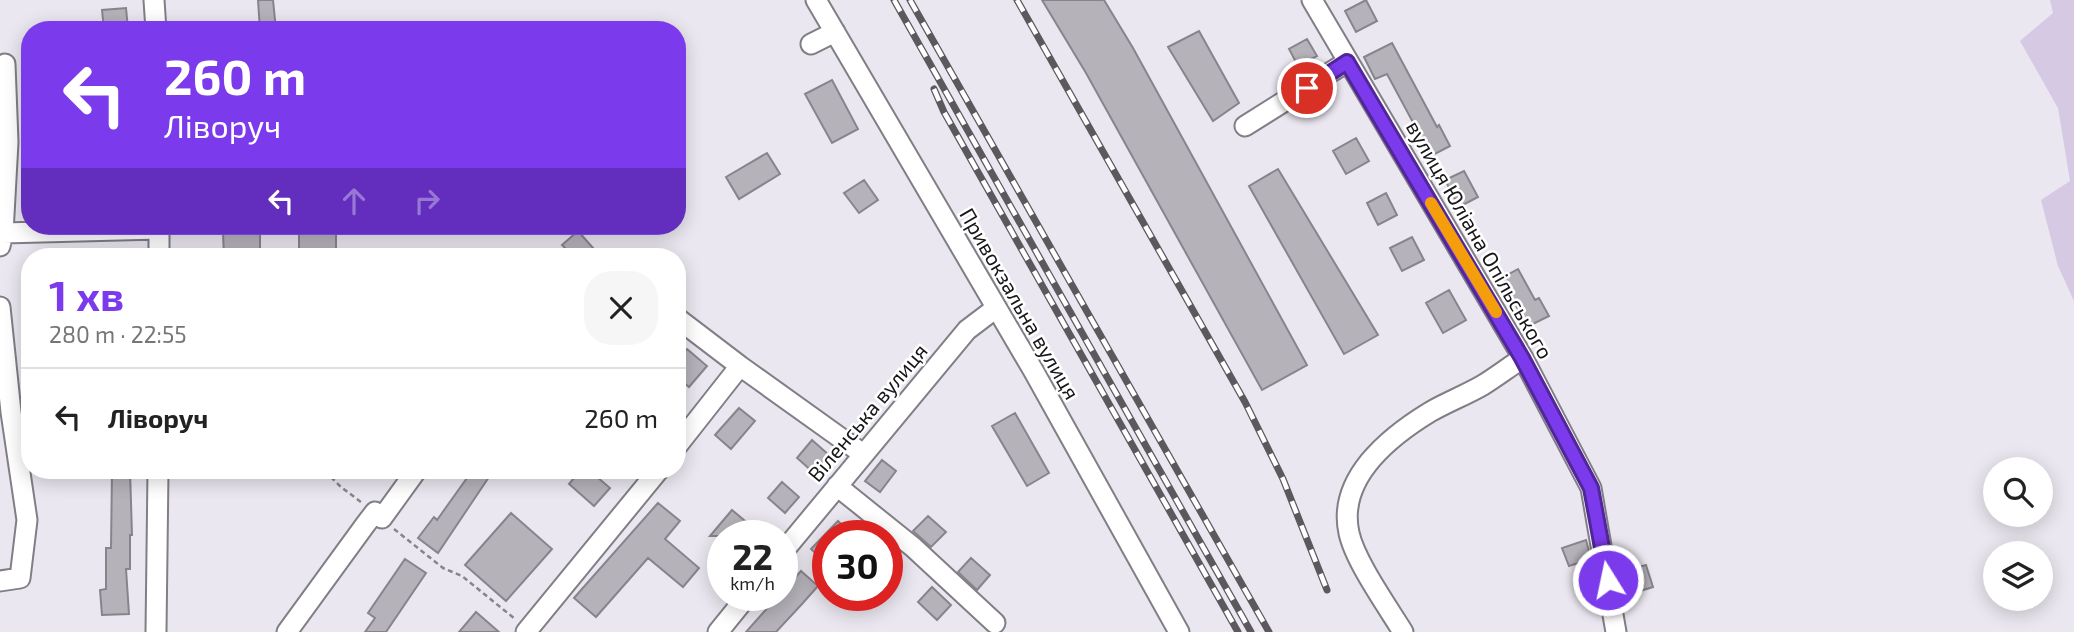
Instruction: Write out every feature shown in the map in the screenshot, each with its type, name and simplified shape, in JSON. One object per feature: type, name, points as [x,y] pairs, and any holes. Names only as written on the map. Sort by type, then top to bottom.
[{"type":"street","points":[[154,0],[155,21]]},
{"type":"street","name":"Привокзальна вулиця","points":[[816,0],[996,308],[1179,632]]},
{"type":"street","name":"вулиця Юліана Опільського","points":[[1312,0],[1522,358],[1591,488],[1616,632]]},
{"type":"street","points":[[811,44],[835,32]]},
{"type":"street","points":[[1245,126],[1347,62]]},
{"type":"street","points":[[5,64],[8,142],[1,239],[54,235]]},
{"type":"street","points":[[0,307],[11,412],[27,520],[20,578],[0,581]]},
{"type":"street","name":"Віленська вулиця","points":[[798,534],[967,330],[996,308]]},
{"type":"street","points":[[686,325],[863,454]]},
{"type":"street","points":[[1403,632],[1365,569],[1349,533],[1347,502],[1356,479],[1380,450],[1410,426],[1430,412],[1482,385],[1522,358]]},
{"type":"street","points":[[686,435],[740,366]]},
{"type":"street","points":[[156,632],[158,479]]},
{"type":"street","points":[[287,632],[409,479]]},
{"type":"street","points":[[527,631],[651,479]]},
{"type":"street","points":[[837,486],[913,547],[995,623]]},
{"type":"street","points":[[718,632],[735,611]]},
{"type":"path","points":[[333,479],[443,568],[462,576],[527,631]]},
{"type":"shaded area","points":[[2050,0],[2074,0],[2074,301],[2058,266],[2041,200],[2070,181],[2058,108],[2020,41],[2053,13]]},
{"type":"building","points":[[258,0],[273,0],[275,21],[259,21]]},
{"type":"building","points":[[1042,0],[1104,0],[1307,365],[1262,390],[1086,73]]},
{"type":"building","points":[[1366,0],[1377,21],[1356,32],[1345,11]]},
{"type":"building","points":[[126,8],[127,21],[103,21],[102,10]]},
{"type":"building","points":[[1199,31],[1239,103],[1213,121],[1168,47]]},
{"type":"building","points":[[1307,39],[1317,56],[1298,66],[1289,49]]},
{"type":"building","points":[[1392,43],[1450,146],[1431,156],[1387,74],[1375,79],[1364,57]]},
{"type":"building","points":[[832,80],[858,129],[832,143],[805,94]]},
{"type":"building","points":[[1356,138],[1369,161],[1346,174],[1333,151]]},
{"type":"building","points":[[767,153],[780,174],[739,199],[726,177]]},
{"type":"building","points":[[1278,169],[1378,335],[1344,354],[1249,186]]},
{"type":"building","points":[[1464,171],[1478,197],[1459,207],[1445,180]]},
{"type":"building","points":[[864,180],[878,200],[859,213],[844,193]]},
{"type":"building","points":[[1386,193],[1397,215],[1378,225],[1367,203]]},
{"type":"building","points":[[223,235],[260,235],[260,248],[224,248]]},
{"type":"building","points":[[299,235],[336,235],[336,248],[299,248]]},
{"type":"building","points":[[573,235],[582,235],[593,248],[565,248],[562,245]]},
{"type":"building","points":[[1412,237],[1424,260],[1402,271],[1390,248]]},
{"type":"building","points":[[1518,269],[1535,300],[1539,298],[1549,316],[1527,327],[1502,278]]},
{"type":"building","points":[[1449,290],[1466,320],[1443,333],[1426,303]]},
{"type":"building","points":[[686,350],[707,366],[689,387],[686,384]]},
{"type":"building","points":[[739,408],[755,421],[731,449],[715,435]]},
{"type":"building","points":[[1015,413],[1049,473],[1027,486],[992,426]]},
{"type":"building","points":[[812,440],[829,455],[813,472],[797,458]]},
{"type":"building","points":[[882,460],[896,471],[880,492],[865,481]]},
{"type":"building","points":[[112,479],[130,479],[132,535],[130,569],[126,569],[129,614],[102,615],[100,590],[106,589],[106,548],[111,548]]},
{"type":"building","points":[[466,479],[488,479],[438,553],[418,538],[434,517],[437,520]]},
{"type":"building","points":[[573,479],[599,479],[610,488],[594,506],[569,484]]},
{"type":"building","points":[[782,482],[799,497],[785,513],[768,498]]},
{"type":"building","points":[[658,503],[680,521],[665,539],[699,568],[683,587],[648,558],[596,617],[574,598]]},
{"type":"building","points":[[732,510],[744,520],[724,520]]},
{"type":"building","points":[[511,513],[552,549],[506,601],[465,565]]},
{"type":"building","points":[[928,516],[946,532],[931,547],[913,531]]},
{"type":"building","points":[[1586,540],[1591,559],[1569,566],[1562,548]]},
{"type":"building","points":[[971,558],[990,575],[977,590],[958,572]]},
{"type":"building","points":[[405,559],[426,573],[386,632],[365,632],[375,618],[368,613]]},
{"type":"building","points":[[1646,565],[1653,587],[1624,596],[1618,573]]},
{"type":"building","points":[[801,571],[812,581],[812,593],[798,608],[798,574]]},
{"type":"building","points":[[932,587],[951,605],[937,620],[918,602]]},
{"type":"building","points":[[765,611],[796,611],[776,632],[746,632]]},
{"type":"building","points":[[476,612],[499,632],[459,632]]},
{"type":"railway","points":[[894,0],[1251,632]]},
{"type":"railway","points":[[910,0],[1269,632]]},
{"type":"railway","points":[[1017,0],[1245,402],[1283,479],[1327,590]]},
{"type":"railway","points":[[934,89],[944,112],[1238,632]]},
{"type":"slow traffic","points":[[1431,203],[1496,312]]},
{"type":"route","points":[[1307,88],[1347,62],[1522,358],[1591,488],[1608,580]]}]
